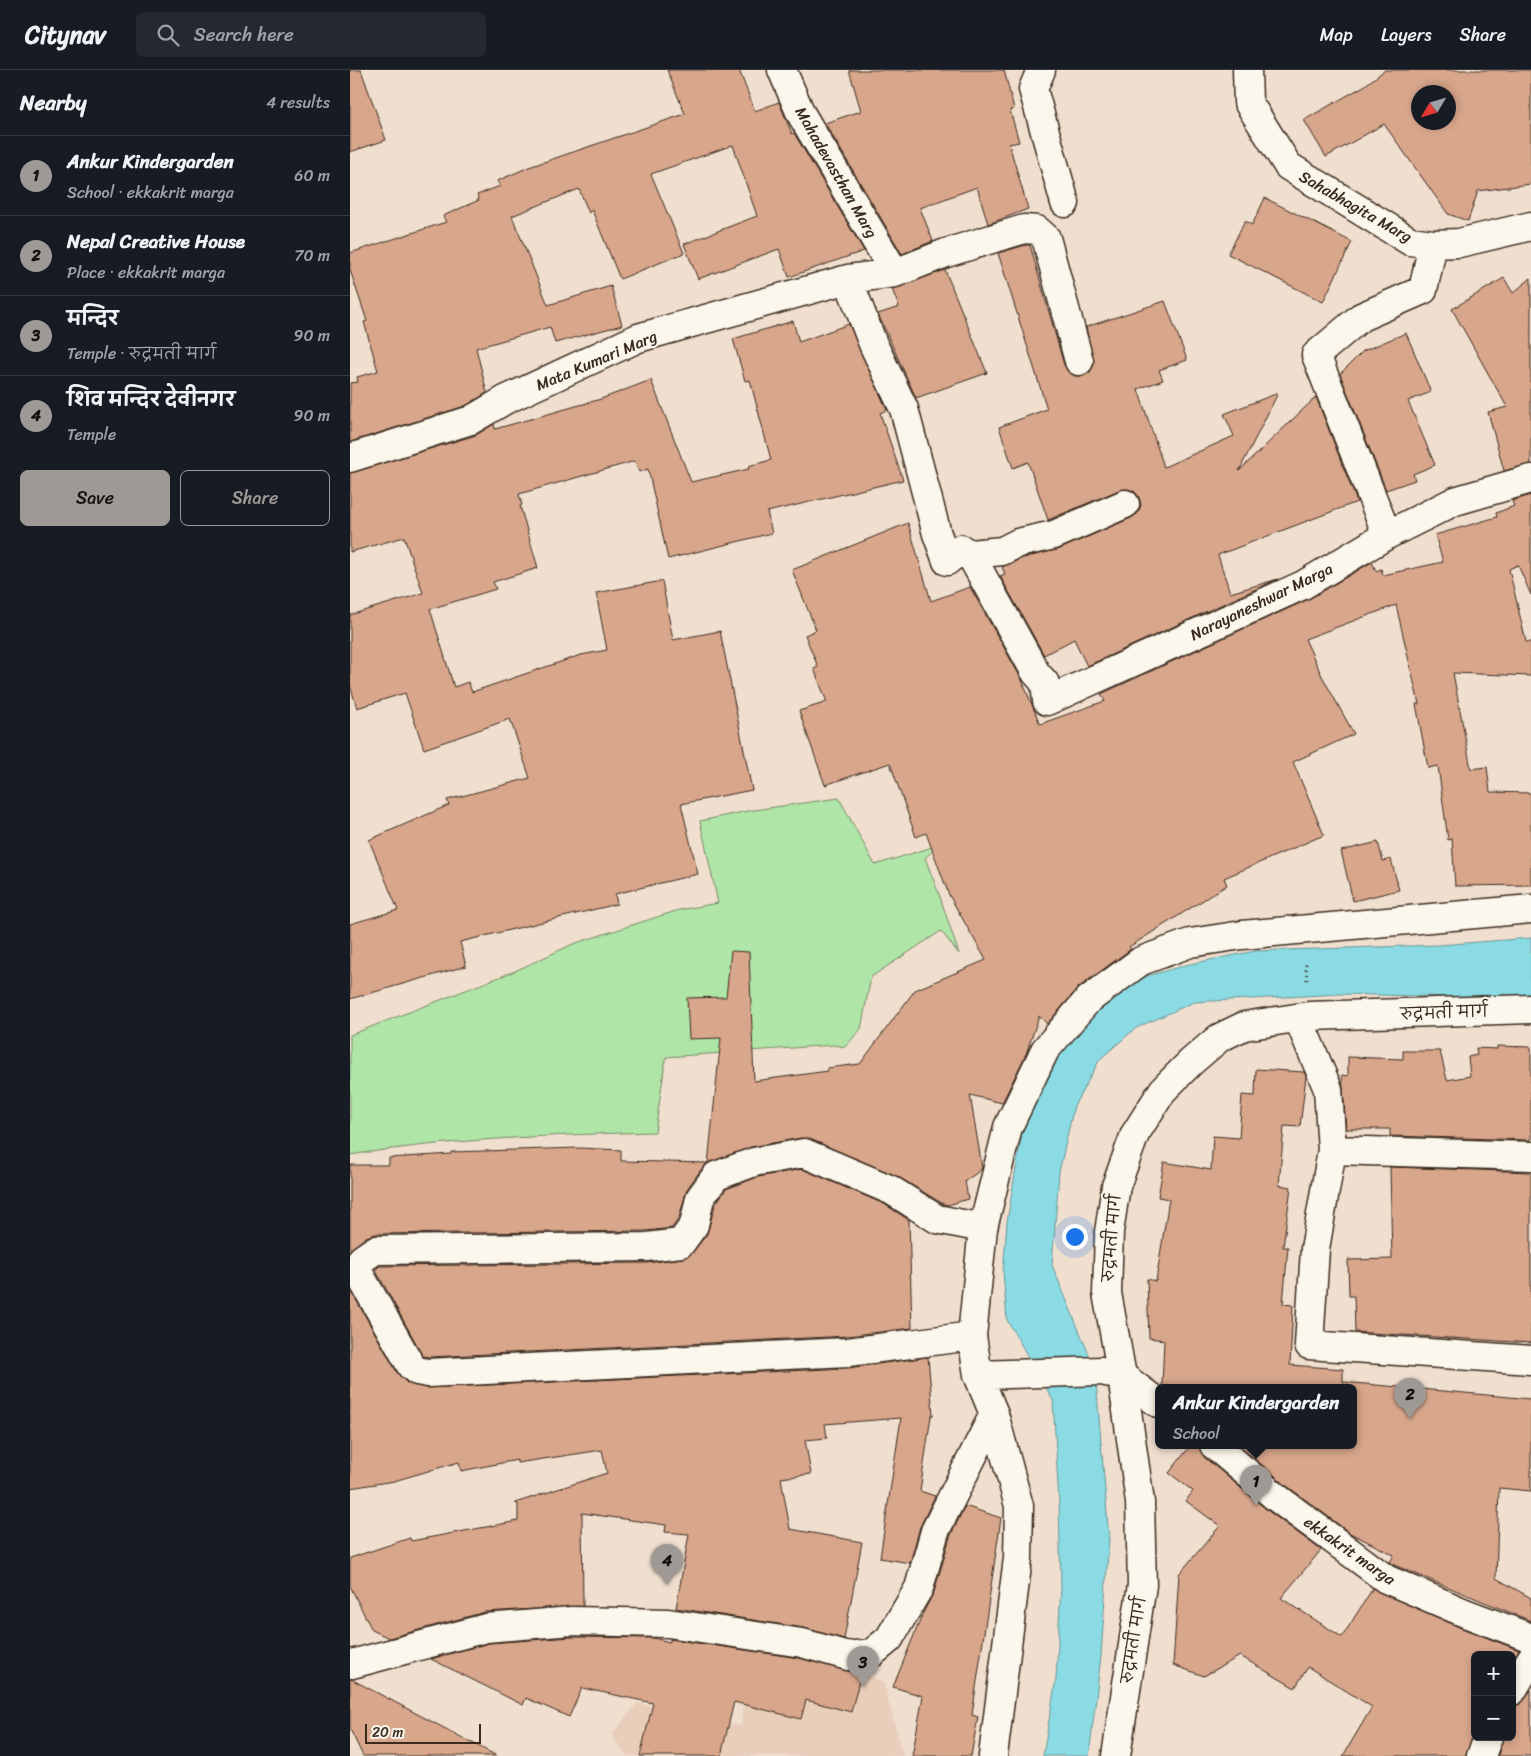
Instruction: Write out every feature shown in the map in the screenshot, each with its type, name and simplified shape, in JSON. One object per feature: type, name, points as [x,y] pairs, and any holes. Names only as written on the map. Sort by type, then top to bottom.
[{"type":"street","name":"Mahadevasthan Marg","points":[[782,70],[801,114],[895,273]]},
{"type":"street","points":[[1041,70],[1033,89],[1065,203]]},
{"type":"street","name":"Sahabhagita Marg","points":[[1248,70],[1248,102],[1288,166],[1410,241],[1433,244],[1459,244],[1531,226]]},
{"type":"street","name":"Mata Kumari Marg","points":[[350,458],[471,420],[505,400],[638,338],[848,279],[895,273],[955,250],[1024,229],[1037,230],[1046,238],[1079,361]]},
{"type":"street","points":[[1387,535],[1316,355],[1361,317],[1423,290],[1433,244]]},
{"type":"street","points":[[848,279],[873,344],[904,409],[937,534],[947,561],[961,549],[970,554],[1002,551],[1018,543],[1054,535],[1125,504]]},
{"type":"street","name":"Narayaneshwar Marga","points":[[970,554],[1036,674],[1045,683],[1047,701],[1303,585],[1387,535],[1456,501],[1531,479]]},
{"type":"street","points":[[992,1756],[1018,1558],[1019,1506],[994,1414],[978,1375],[972,1336],[983,1228],[1008,1127],[1045,1050],[1088,1000],[1141,961],[1190,943],[1242,935],[1531,910]]},
{"type":"street","name":"रुद्रमती मार्ग","points":[[1116,1756],[1142,1585],[1140,1502],[1112,1373],[1107,1293],[1109,1232],[1116,1186],[1135,1134],[1163,1090],[1219,1038],[1244,1026],[1298,1018],[1531,1008]]},
{"type":"street","points":[[1298,1018],[1328,1089],[1332,1150],[1315,1249],[1309,1345],[1531,1360]]},
{"type":"street","points":[[1332,1150],[1531,1156]]},
{"type":"street","points":[[972,1336],[848,1352],[428,1373],[417,1371],[411,1366],[357,1270],[362,1259],[375,1250],[647,1247],[681,1244],[694,1225],[700,1198],[716,1176],[754,1162],[804,1152],[891,1190],[937,1219],[983,1228]]},
{"type":"street","points":[[978,1375],[1007,1373],[1112,1373],[1155,1401]]},
{"type":"street","points":[[351,1663],[486,1628],[572,1621],[668,1623],[802,1643],[848,1656],[872,1653],[889,1640],[919,1588],[935,1531],[994,1414]]},
{"type":"street","name":"ekkakrit marga","points":[[1219,1449],[1277,1498],[1386,1578],[1465,1613],[1531,1638]]},
{"type":"street","points":[[1516,1684],[1531,1659]]},
{"type":"street","points":[[1481,1756],[1487,1741]]},
{"type":"path","points":[[1306,957],[1308,986]]},
{"type":"shaded area","points":[[748,1646],[829,1657],[884,1683],[903,1756],[626,1756],[612,1735],[637,1703],[741,1726]]},
{"type":"green space","points":[[839,798],[875,865],[939,845],[925,858],[959,954],[941,931],[871,977],[861,1029],[845,1047],[834,1045],[666,1057],[655,1132],[464,1141],[350,1155],[350,1035],[515,971],[573,944],[679,910],[718,903],[700,821],[747,811]]},
{"type":"water","points":[[1531,938],[1531,999],[1340,994],[1194,1002],[1136,1028],[1100,1059],[1074,1106],[1059,1172],[1052,1265],[1095,1369],[1109,1538],[1101,1656],[1089,1756],[1043,1756],[1056,1679],[1061,1586],[1059,1503],[1053,1400],[1007,1320],[1003,1272],[1007,1222],[1024,1120],[1048,1070],[1099,1005],[1140,978],[1190,964],[1255,951],[1439,945]]},
{"type":"building","points":[[350,70],[361,70],[386,140],[350,152]]},
{"type":"building","points":[[667,70],[739,70],[755,111],[779,102],[792,134],[794,133],[864,251],[789,277],[779,249],[698,279],[684,244],[757,216],[733,145],[651,174],[684,253],[620,279],[592,210],[589,213],[579,189],[512,216],[548,305],[611,286],[622,325],[555,343],[550,327],[476,348],[487,393],[465,406],[350,442],[350,383],[358,382],[357,377],[378,371],[364,322],[367,321],[350,270],[350,253],[446,222],[443,216],[479,200],[477,195],[500,186],[497,181],[529,167],[685,114]]},
{"type":"building","points":[[849,70],[1004,70],[1014,109],[1010,110],[1019,142],[1009,144],[1028,209],[988,224],[977,187],[920,208],[933,241],[902,254],[825,123],[861,111]]},
{"type":"building","points":[[1385,70],[1531,70],[1531,184],[1478,191],[1468,221],[1448,214],[1384,124],[1326,157],[1304,120],[1364,86]]},
{"type":"building","points":[[1265,198],[1352,242],[1323,302],[1228,254],[1245,221],[1252,225]]},
{"type":"building","points":[[1030,245],[1064,365],[1068,372],[1075,376],[1083,376],[1090,372],[1094,365],[1086,327],[1165,301],[1187,360],[1159,370],[1163,380],[1138,389],[1164,467],[1234,436],[1224,414],[1278,393],[1239,471],[1316,397],[1357,502],[1218,555],[1230,593],[1278,579],[1087,666],[1074,639],[1044,655],[1000,576],[1005,574],[1002,567],[1023,558],[1060,549],[1131,518],[1138,513],[1141,505],[1139,497],[1134,491],[1127,489],[1119,490],[1048,520],[1028,462],[1013,468],[999,427],[1047,409],[998,253]]},
{"type":"building","points":[[945,270],[987,373],[916,398],[878,314],[899,307],[892,289]]},
{"type":"building","points":[[1504,278],[1513,293],[1531,278],[1531,464],[1504,471],[1488,412],[1507,407],[1452,309]]},
{"type":"building","points":[[793,321],[799,342],[849,324],[887,410],[880,413],[903,480],[767,512],[772,533],[668,559],[648,469],[639,472],[635,461],[519,494],[522,505],[520,506],[538,568],[493,582],[496,589],[430,609],[454,687],[468,682],[472,692],[581,655],[607,650],[596,593],[662,581],[673,640],[720,631],[752,790],[681,804],[698,874],[615,894],[617,904],[460,942],[466,966],[350,999],[350,924],[398,910],[369,840],[449,805],[447,800],[530,778],[510,719],[424,749],[405,693],[357,708],[350,685],[350,615],[423,593],[404,537],[350,552],[350,473],[476,435],[494,424],[495,429],[601,399],[651,380],[691,482],[749,469],[748,466],[771,460],[750,380],[745,381],[733,339]]},
{"type":"building","points":[[1406,333],[1431,392],[1408,401],[1435,465],[1413,474],[1415,480],[1386,490],[1340,374],[1363,351]]},
{"type":"building","points":[[1531,495],[1531,595],[1518,565],[1509,569],[1526,642],[1531,642],[1531,676],[1453,673],[1471,769],[1487,767],[1490,792],[1531,793],[1531,885],[1455,886],[1452,839],[1448,840],[1438,766],[1428,768],[1416,704],[1419,704],[1396,605],[1305,639],[1322,676],[1354,734],[1293,762],[1324,835],[1224,878],[1227,885],[1129,947],[1131,949],[1079,987],[1047,1024],[1039,1016],[1026,1054],[1002,1103],[970,1095],[982,1167],[981,1170],[965,1181],[968,1199],[948,1205],[943,1204],[897,1176],[810,1139],[801,1138],[751,1147],[710,1162],[703,1167],[687,1189],[679,1218],[672,1228],[646,1231],[375,1234],[366,1237],[350,1250],[350,1165],[389,1165],[389,1158],[451,1154],[451,1152],[579,1148],[621,1150],[621,1161],[708,1163],[721,1038],[689,1039],[687,998],[726,997],[731,951],[749,952],[754,1081],[828,1071],[827,1068],[860,1064],[915,990],[986,960],[949,895],[926,833],[916,837],[890,763],[825,785],[799,711],[827,702],[814,669],[818,667],[805,635],[816,630],[792,570],[908,523],[931,601],[970,587],[1021,678],[1040,724],[1105,701],[1101,694],[1309,599],[1372,562],[1376,571],[1381,569],[1383,575],[1443,562],[1435,535],[1497,517],[1496,513],[1514,506],[1512,501]]},
{"type":"building","points":[[1378,842],[1383,861],[1391,859],[1399,890],[1353,901],[1341,851]]},
{"type":"building","points":[[1497,1046],[1531,1047],[1531,1140],[1390,1136],[1390,1129],[1346,1129],[1342,1075],[1348,1076],[1348,1057],[1403,1059],[1403,1051],[1440,1051],[1447,1080],[1470,1076],[1468,1057],[1477,1055],[1476,1048],[1497,1049]]},
{"type":"building","points":[[1256,1069],[1304,1072],[1306,1076],[1300,1127],[1284,1126],[1279,1185],[1291,1187],[1283,1247],[1288,1247],[1283,1304],[1293,1305],[1290,1365],[1343,1369],[1343,1382],[1531,1399],[1531,1491],[1499,1488],[1496,1578],[1531,1598],[1531,1621],[1394,1565],[1390,1562],[1394,1555],[1350,1533],[1287,1486],[1243,1449],[1357,1449],[1357,1384],[1162,1384],[1164,1340],[1149,1338],[1147,1279],[1156,1281],[1169,1199],[1158,1197],[1164,1162],[1211,1170],[1213,1136],[1239,1138],[1242,1095],[1255,1096]]},
{"type":"building","points":[[1390,1167],[1531,1172],[1531,1343],[1355,1332],[1354,1296],[1349,1296],[1348,1260],[1392,1259]]},
{"type":"building","points":[[802,1169],[884,1204],[909,1220],[912,1328],[847,1336],[429,1357],[423,1356],[375,1269],[380,1266],[647,1263],[683,1258],[693,1252],[707,1234],[715,1205],[726,1189],[758,1177]]},
{"type":"building","points":[[350,1289],[398,1374],[407,1383],[425,1388],[849,1368],[928,1357],[933,1415],[931,1416],[920,1491],[935,1496],[920,1527],[910,1563],[880,1558],[901,1418],[825,1424],[827,1438],[805,1440],[811,1474],[781,1478],[790,1529],[862,1542],[844,1639],[804,1628],[676,1608],[689,1534],[665,1532],[666,1525],[582,1513],[583,1606],[485,1612],[389,1638],[372,1630],[350,1586],[350,1558],[410,1538],[411,1541],[518,1521],[518,1504],[515,1503],[607,1473],[602,1450],[517,1463],[517,1460],[461,1471],[459,1462],[394,1481],[350,1488]]},
{"type":"building","points":[[1188,1449],[1201,1449],[1204,1457],[1267,1510],[1321,1550],[1281,1598],[1342,1637],[1373,1588],[1459,1627],[1519,1650],[1516,1654],[1516,1651],[1471,1651],[1471,1741],[1466,1756],[1343,1756],[1372,1707],[1308,1667],[1295,1688],[1240,1656],[1204,1676],[1173,1665],[1179,1574],[1220,1526],[1186,1501],[1193,1491],[1169,1473]]},
{"type":"building","points":[[965,1506],[1001,1518],[972,1715],[978,1717],[971,1756],[912,1756],[923,1696],[893,1687],[923,1613],[934,1592],[950,1537]]},
{"type":"building","points":[[572,1637],[653,1638],[670,1642],[670,1639],[799,1658],[861,1674],[851,1712],[806,1700],[801,1719],[734,1702],[721,1756],[640,1756],[653,1703],[582,1688],[569,1717],[526,1698],[523,1705],[431,1659],[489,1643]]},
{"type":"building","points":[[350,1679],[497,1756],[363,1756],[350,1729]]},
{"type":"building","points":[[1531,1690],[1531,1756],[1498,1756],[1502,1741],[1516,1741],[1516,1706],[1520,1704]]},
{"type":"place","name":"Nepal Creative House","points":[[1410,1419]]},
{"type":"place","name":"Ankur Kindergarden","points":[[1256,1506]]},
{"type":"place","name":"शिव मन्दिर देवीनगर","points":[[667,1585]]},
{"type":"place","name":"मन्दिर","points":[[863,1687]]}]
